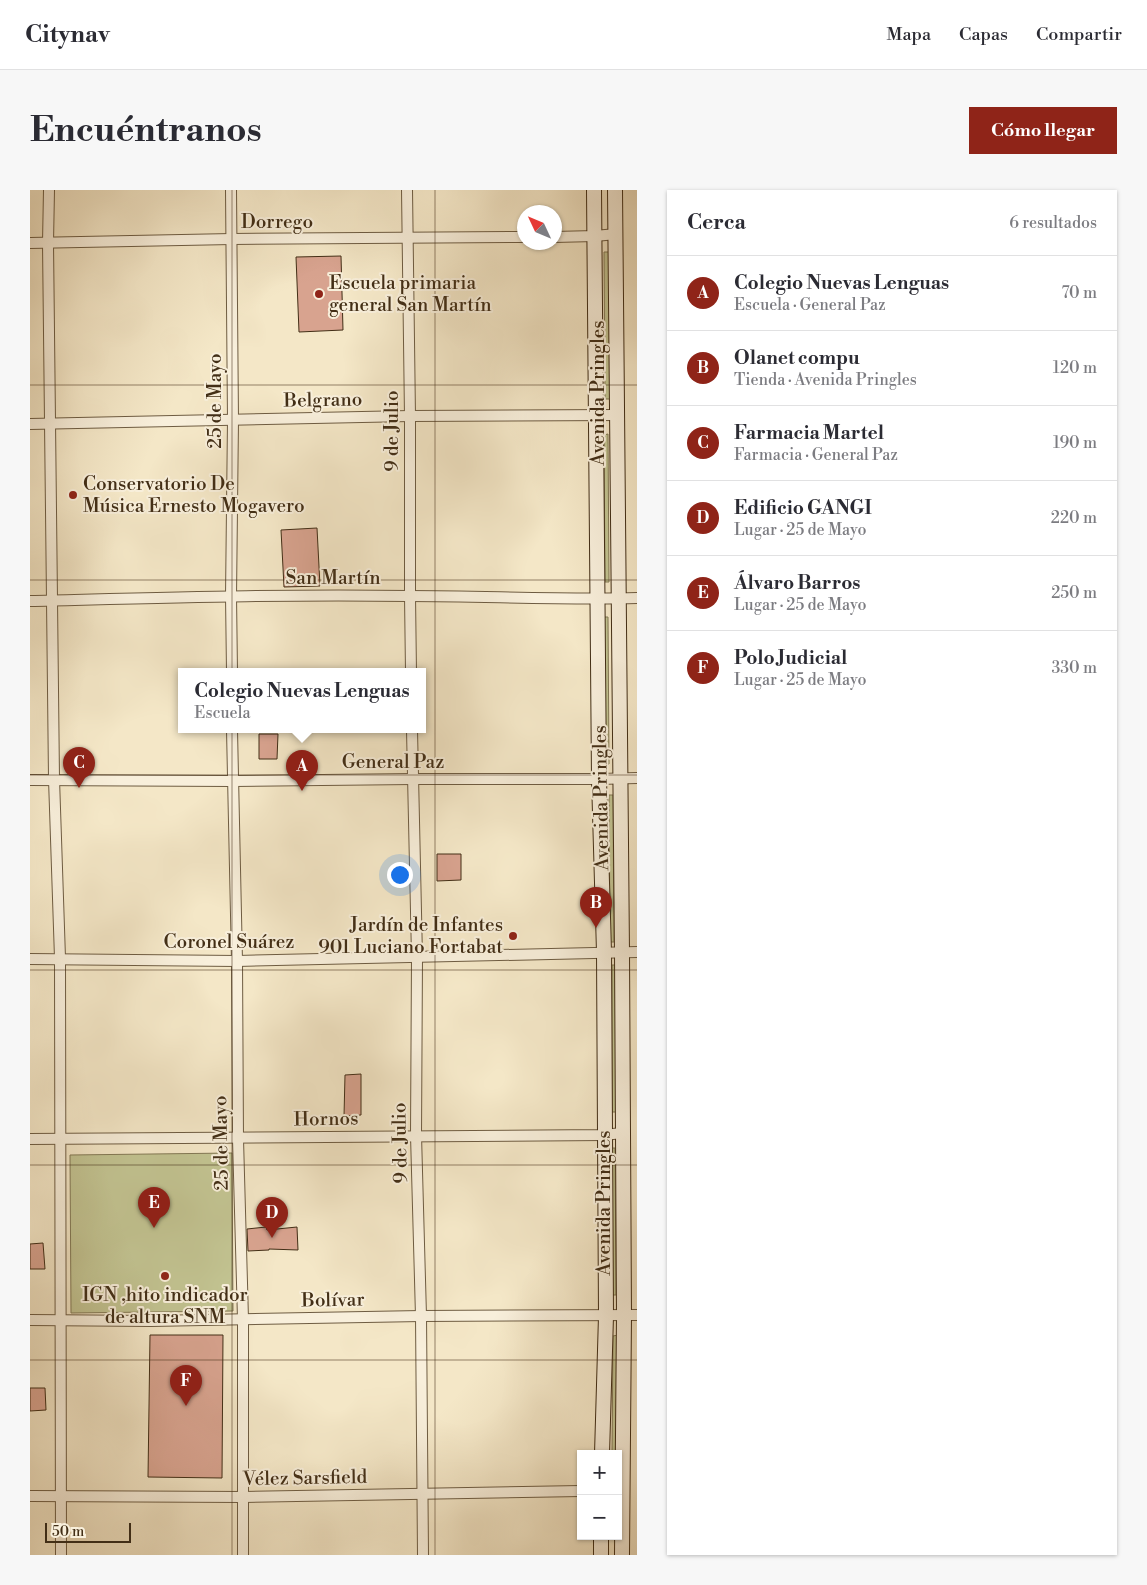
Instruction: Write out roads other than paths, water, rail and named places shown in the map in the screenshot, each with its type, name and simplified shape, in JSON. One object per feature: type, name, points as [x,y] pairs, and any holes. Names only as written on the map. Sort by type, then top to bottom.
[{"type":"main road","name":"Avenida Pringles","points":[[594,190],[599,779],[604,952],[606,1316],[602,1450]]},
{"type":"main road","name":"Avenida Pringles","points":[[615,190],[622,1133],[630,1315],[622,1555]]},
{"type":"main road","points":[[602,1540],[602,1555]]},
{"type":"street","points":[[49,190],[54,779],[60,958],[61,1555]]},
{"type":"street","name":"25 de Mayo","points":[[231,190],[233,420],[232,668]]},
{"type":"street","name":"9 de Julio","points":[[407,190],[411,668]]},
{"type":"street","points":[[562,237],[616,234]]},
{"type":"street","name":"Dorrego","points":[[30,243],[232,239],[517,237]]},
{"type":"street","name":"Belgrano","points":[[30,424],[410,416],[617,416]]},
{"type":"street","name":"San Martín","points":[[30,600],[231,596],[637,598]]},
{"type":"street","name":"25 de Mayo","points":[[232,733],[237,961],[238,1138],[243,1319],[243,1555]]},
{"type":"street","name":"9 de Julio","points":[[412,733],[417,958],[416,1136],[421,1316],[423,1555]]},
{"type":"street","name":"General Paz","points":[[30,780],[233,781],[412,778],[637,778]]},
{"type":"street","name":"Coronel Suárez","points":[[30,959],[237,961],[637,952]]},
{"type":"street","name":"Hornos","points":[[30,1139],[604,1135],[622,1133]]},
{"type":"street","name":"Bolívar","points":[[30,1320],[151,1321],[421,1316],[630,1315]]},
{"type":"street","name":"Vélez Sarsfield","points":[[30,1496],[244,1497],[577,1491]]},
{"type":"place","name":"Escuela primaria general San Martín","points":[[319,294]]},
{"type":"place","name":"Conservatorio De Música Ernesto Mogavero","points":[[73,495]]},
{"type":"place","name":"Farmacia Martel","points":[[79,788]]},
{"type":"place","name":"Colegio Nuevas Lenguas","points":[[302,791]]},
{"type":"place","name":"Olanet compu","points":[[596,928]]},
{"type":"place","name":"Jardín de Infantes 901 Luciano Fortabat","points":[[513,936]]},
{"type":"place","name":"Álvaro Barros","points":[[154,1228]]},
{"type":"place","name":"Edificio GANGI","points":[[272,1238]]},
{"type":"place","name":"IGN ,hito indicador de altura SNM","points":[[165,1276]]},
{"type":"place","name":"Polo Judicial","points":[[186,1406]]}]
